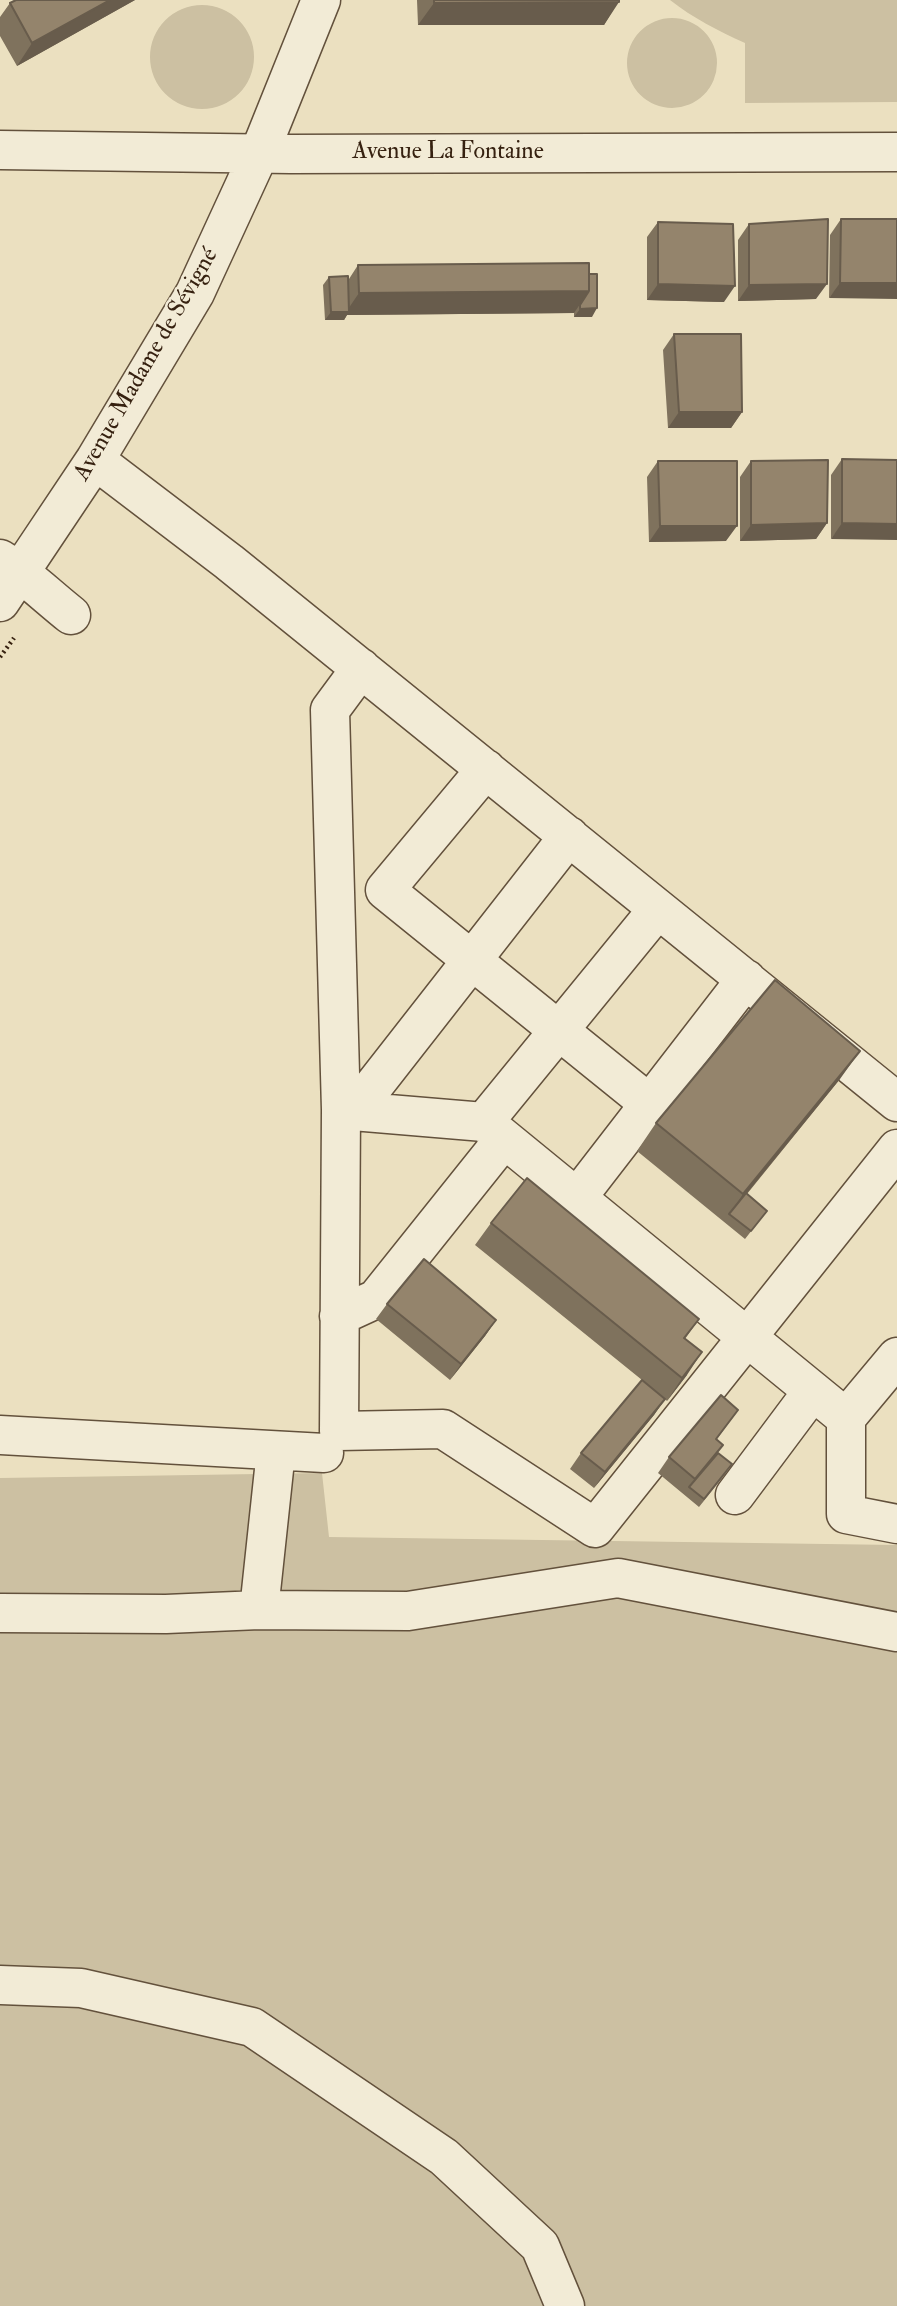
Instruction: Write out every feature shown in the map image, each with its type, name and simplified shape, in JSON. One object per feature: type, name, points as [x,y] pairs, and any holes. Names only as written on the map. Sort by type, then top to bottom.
[{"type":"street","name":"Avenue Madame de Sévigné","points":[[7,577],[95,460],[194,293],[259,154],[321,0]]},
{"type":"street","name":"Avenue La Fontaine","points":[[0,150],[259,154],[897,152]]},
{"type":"street","points":[[95,460],[229,562],[897,1101]]},
{"type":"street","points":[[7,577],[44,594],[71,615]]},
{"type":"street","points":[[361,668],[330,710],[335,894],[348,1111],[340,1316],[339,1431],[443,1429],[595,1528],[897,1149]]},
{"type":"street","points":[[385,890],[486,769]]},
{"type":"street","points":[[348,1111],[473,961],[569,836]]},
{"type":"street","points":[[335,894],[385,890],[651,1105]]},
{"type":"street","points":[[340,1316],[376,1299],[494,1130],[559,1031],[658,909]]},
{"type":"street","points":[[576,1199],[746,979]]},
{"type":"street","points":[[348,1111],[494,1130],[746,1339],[846,1418]]},
{"type":"street","points":[[897,1357],[846,1418],[845,1514],[897,1524]]},
{"type":"street","points":[[735,1495],[812,1392]]},
{"type":"street","points":[[0,1435],[324,1453]]},
{"type":"street","points":[[259,1610],[276,1451]]},
{"type":"street","points":[[0,1613],[408,1611],[618,1578],[897,1632]]},
{"type":"street","points":[[0,1985],[81,1987],[251,2026],[444,2157],[540,2246],[565,2306]]},
{"type":"shaded area","points":[[670,0],[897,0],[897,102],[745,103],[745,43],[706,24]]},
{"type":"shaded area","points":[[202,5],[222,9],[245,28],[250,37],[254,57],[250,77],[231,100],[222,105],[202,109],[182,105],[159,86],[154,77],[150,57],[154,37],[173,14],[182,9]]},
{"type":"shaded area","points":[[672,18],[689,22],[704,31],[713,46],[717,63],[713,80],[704,95],[689,104],[672,108],[655,104],[640,95],[631,80],[627,63],[631,46],[640,31],[655,22]]},
{"type":"shaded area","points":[[322,1473],[329,1537],[897,1545],[897,2306],[0,2306],[0,1478]]},
{"type":"building","points":[[16,0],[110,0],[32,43],[10,3]]},
{"type":"building","points":[[434,0],[619,0],[619,2],[434,3]]},
{"type":"building","points":[[828,219],[827,284],[749,285],[749,224]]},
{"type":"building","points":[[841,219],[897,219],[897,283],[840,283]]},
{"type":"building","points":[[658,222],[733,224],[735,286],[658,284]]},
{"type":"building","points":[[589,263],[589,291],[359,293],[358,265]]},
{"type":"building","points":[[589,274],[597,274],[597,308],[580,309],[589,291]]},
{"type":"building","points":[[348,276],[349,312],[331,312],[329,277]]},
{"type":"building","points":[[674,334],[741,334],[742,412],[679,412]]},
{"type":"building","points":[[842,459],[897,460],[897,524],[842,523]]},
{"type":"building","points":[[828,460],[827,523],[751,525],[751,461]]},
{"type":"building","points":[[658,461],[737,461],[737,526],[660,526]]},
{"type":"building","points":[[775,980],[860,1051],[743,1194],[656,1123]]},
{"type":"building","points":[[527,1178],[699,1319],[684,1338],[702,1352],[682,1378],[491,1223]]},
{"type":"building","points":[[746,1193],[767,1211],[751,1231],[729,1214]]},
{"type":"building","points":[[424,1259],[496,1320],[461,1364],[387,1304]]},
{"type":"building","points":[[642,1380],[665,1399],[605,1472],[581,1453]]},
{"type":"building","points":[[721,1395],[738,1410],[716,1439],[723,1445],[695,1479],[669,1457]]},
{"type":"building","points":[[718,1453],[732,1464],[704,1499],[689,1487]]}]
